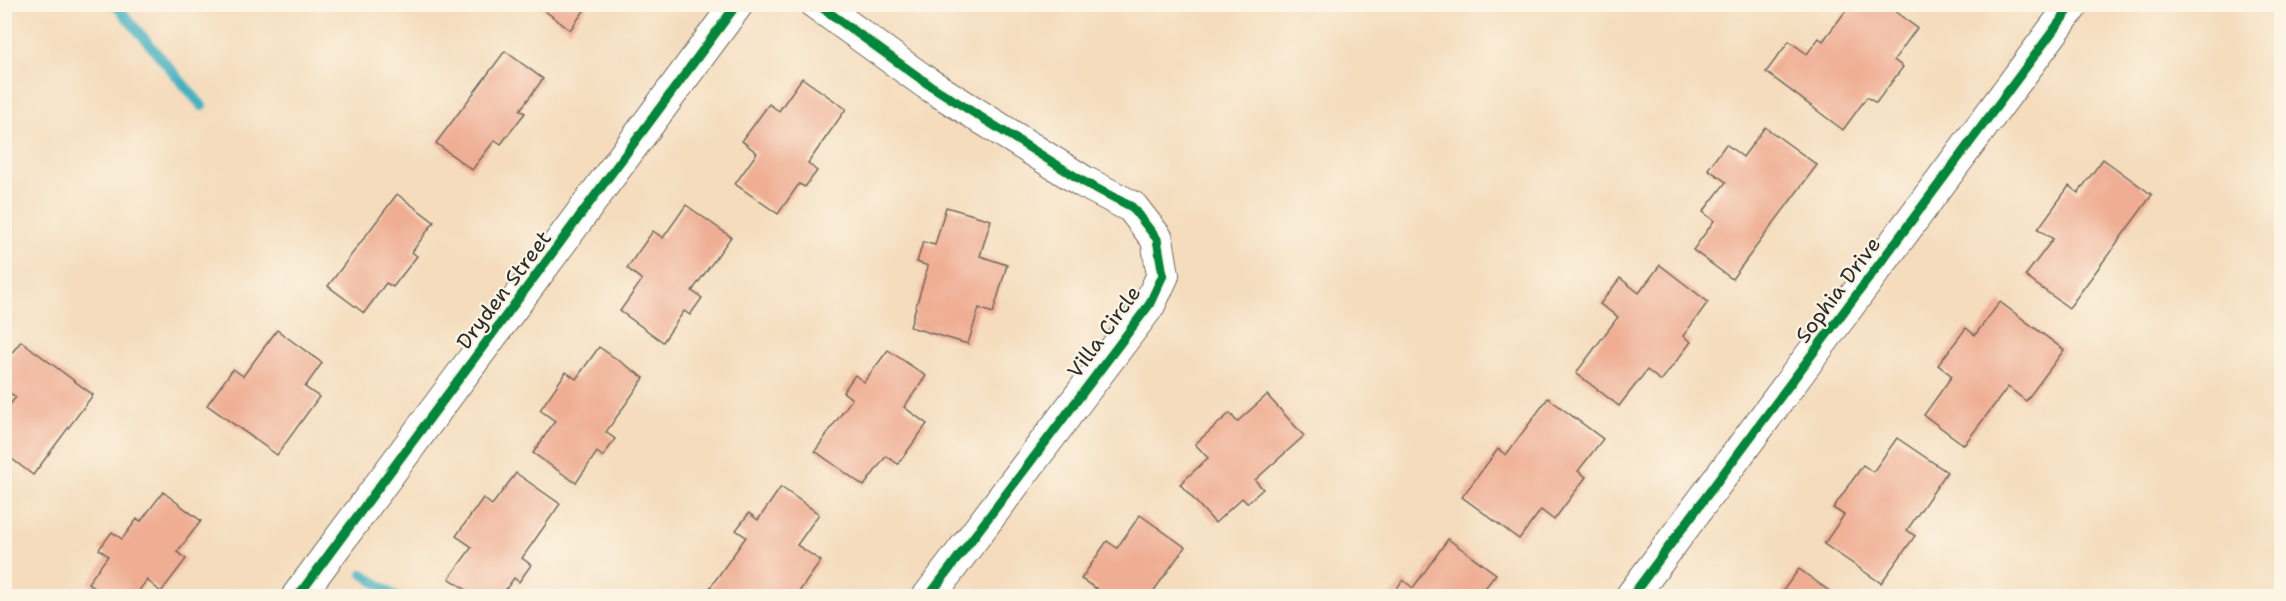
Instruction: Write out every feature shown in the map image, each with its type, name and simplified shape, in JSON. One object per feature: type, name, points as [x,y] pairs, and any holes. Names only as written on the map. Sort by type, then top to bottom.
[{"type":"street","name":"Dryden Street","points":[[298,597],[737,4]]},
{"type":"street","name":"Villa Circle","points":[[817,4],[958,103],[1084,182],[1132,207],[1157,239],[1163,275],[1149,305],[929,597]]},
{"type":"street","name":"Sophia Drive","points":[[1632,597],[2073,4]]},
{"type":"building","points":[[536,4],[589,4],[570,30]]},
{"type":"building","points":[[1851,4],[1885,4],[1917,28],[1894,60],[1903,67],[1876,103],[1867,97],[1843,130],[1766,72],[1789,41],[1807,54],[1819,38],[1823,41]]},
{"type":"building","points":[[505,51],[543,79],[520,110],[525,113],[501,144],[495,140],[472,170],[436,143]]},
{"type":"building","points":[[802,78],[846,109],[808,163],[817,171],[805,187],[799,184],[778,214],[735,184],[757,153],[742,141],[769,104],[779,111]]},
{"type":"building","points":[[1765,127],[1817,165],[1732,279],[1693,250],[1714,221],[1703,212],[1726,182],[1708,169],[1726,144],[1743,157]]},
{"type":"building","points":[[2103,159],[2152,195],[2069,308],[2025,276],[2053,239],[2038,229],[2069,186],[2078,193]]},
{"type":"building","points":[[397,194],[434,222],[412,252],[417,256],[393,287],[386,283],[364,313],[328,286]]},
{"type":"building","points":[[686,205],[731,237],[692,291],[702,298],[690,315],[684,311],[663,342],[620,311],[642,280],[627,268],[653,231],[663,238]]},
{"type":"building","points":[[946,207],[991,220],[980,256],[1007,265],[993,313],[979,308],[968,344],[910,327],[928,266],[917,262],[923,242],[935,245]]},
{"type":"building","points":[[1660,265],[1708,302],[1683,336],[1691,342],[1661,381],[1647,370],[1619,406],[1576,373],[1618,317],[1600,304],[1620,278],[1639,293]]},
{"type":"building","points":[[2000,302],[2064,350],[2026,401],[2008,387],[1964,445],[1924,415],[1952,376],[1938,365],[1966,328],[1975,335]]},
{"type":"building","points":[[277,330],[322,363],[305,387],[319,397],[277,455],[207,405],[233,369],[243,376]]},
{"type":"building","points":[[21,341],[93,395],[33,475],[4,453],[4,412],[16,397],[4,389],[4,363]]},
{"type":"building","points":[[599,347],[644,378],[606,432],[615,439],[603,457],[597,452],[576,483],[533,453],[555,421],[540,410],[566,372],[576,379]]},
{"type":"building","points":[[888,350],[926,376],[904,407],[927,424],[898,464],[886,456],[864,486],[815,451],[852,399],[843,392],[855,375],[864,382]]},
{"type":"building","points":[[1267,395],[1304,436],[1255,480],[1263,489],[1247,503],[1242,498],[1215,523],[1180,484],[1208,458],[1195,444],[1230,413],[1237,422]]},
{"type":"building","points":[[1548,398],[1603,439],[1578,471],[1586,477],[1554,520],[1541,510],[1519,539],[1462,497],[1498,449],[1506,455]]},
{"type":"building","points":[[1897,438],[1947,472],[1907,530],[1915,536],[1881,583],[1824,544],[1844,515],[1833,508],[1863,465],[1873,472]]},
{"type":"building","points":[[516,473],[560,504],[522,558],[531,565],[519,582],[514,578],[501,596],[475,596],[449,578],[472,547],[456,536],[483,498],[492,505]]},
{"type":"building","points":[[781,487],[819,514],[797,545],[821,561],[796,596],[780,594],[778,596],[720,596],[709,589],[746,537],[736,530],[749,513],[758,520]]},
{"type":"building","points":[[163,492],[201,521],[177,552],[186,559],[161,592],[147,580],[135,596],[105,596],[88,583],[108,556],[99,549],[112,532],[122,539],[137,519],[141,521]]},
{"type":"building","points":[[1140,515],[1185,547],[1150,596],[1091,596],[1097,589],[1081,579],[1107,541],[1117,548]]},
{"type":"building","points":[[1448,539],[1496,574],[1479,596],[1391,596],[1403,580],[1413,588]]},
{"type":"building","points":[[1799,569],[1836,596],[1779,596]]},
{"type":"waterway","points":[[115,4],[202,106]]},
{"type":"waterway","points":[[363,574],[395,596]]},
{"type":"cycle path","points":[[298,596],[737,4]]},
{"type":"cycle path","points":[[817,4],[928,84],[1084,182],[1132,207],[1157,239],[1163,275],[1149,305],[929,596]]},
{"type":"cycle path","points":[[1632,596],[2073,4]]}]
